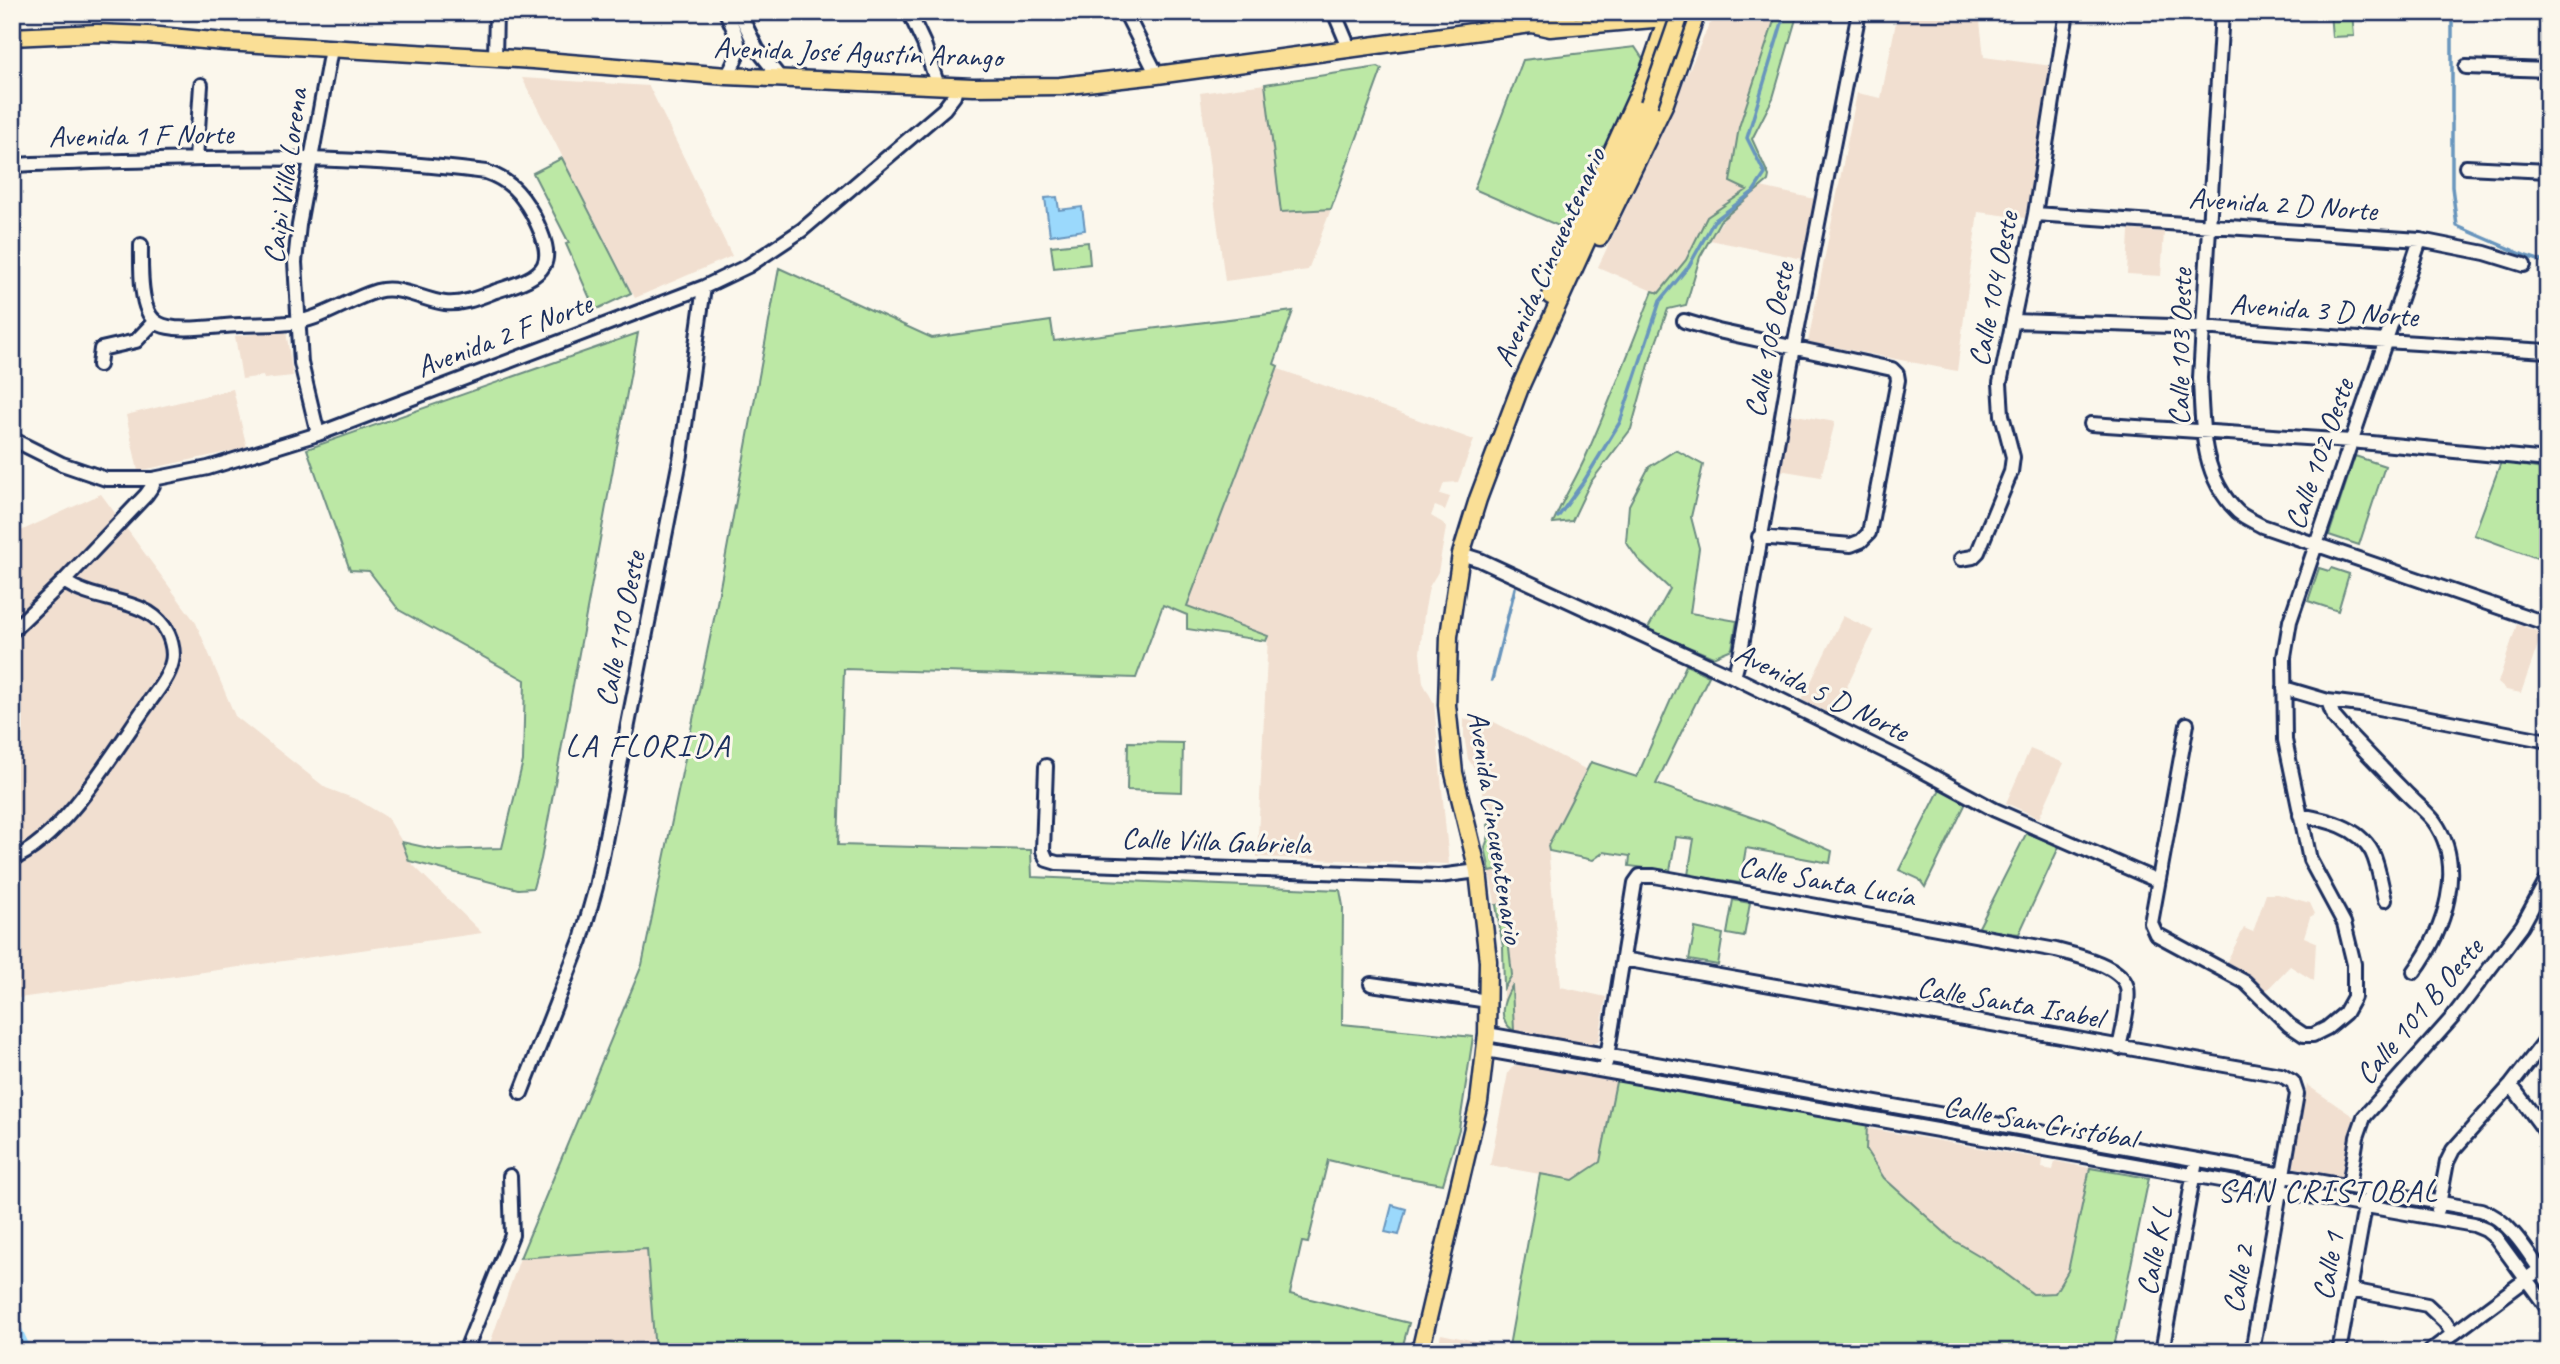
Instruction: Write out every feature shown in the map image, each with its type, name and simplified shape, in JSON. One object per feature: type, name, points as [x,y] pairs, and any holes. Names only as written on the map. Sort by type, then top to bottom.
[{"type":"main road","name":"Avenida José Agustín Arango","points":[[12,37],[97,33],[495,58],[727,76],[956,88],[1060,86],[1157,75],[1531,24],[1551,14],[1569,12]]},
{"type":"main road","name":"Avenida José Agustín Arango","points":[[1531,24],[1550,28],[1698,12]]},
{"type":"main road","points":[[1544,336],[1566,309],[1665,103],[1698,12]]},
{"type":"main road","name":"Avenida Cincuentenario","points":[[1420,1352],[1479,1102],[1487,1042],[1488,961],[1478,871],[1454,773],[1447,705],[1450,636],[1461,554],[1501,434],[1649,104],[1673,14]]},
{"type":"main road","points":[[1544,336],[1549,301],[1580,222],[1673,14]]},
{"type":"street","points":[[495,58],[496,12]]},
{"type":"street","points":[[726,12],[739,47],[738,55],[727,76]]},
{"type":"street","points":[[738,12],[757,49],[781,79]]},
{"type":"street","points":[[909,12],[924,44],[938,86]]},
{"type":"street","points":[[1125,12],[1157,75]]},
{"type":"street","points":[[1335,12],[1350,50]]},
{"type":"street","name":"Calle 106 Oeste","points":[[1734,677],[1741,651],[1759,537],[1858,12]]},
{"type":"street","name":"Calle 104 Oeste","points":[[1961,559],[1973,557],[1978,552],[2011,472],[2013,457],[2000,401],[2000,383],[2035,214],[2067,12]]},
{"type":"street","name":"Calle 103 Oeste","points":[[2222,12],[2200,378],[2202,433],[2207,461],[2221,490],[2239,513],[2262,526],[2548,624]]},
{"type":"street","name":"Caipi Villa Lorena","points":[[318,434],[302,363],[296,249],[331,49]]},
{"type":"street","points":[[2466,67],[2548,70]]},
{"type":"street","points":[[196,159],[201,85]]},
{"type":"street","name":"Avenida 2 F Norte","points":[[12,439],[88,474],[129,481],[153,479],[236,461],[318,434],[704,287],[748,266],[802,229],[944,109],[954,96],[956,88]]},
{"type":"street","name":"Avenida 1 F Norte","points":[[12,165],[196,159],[312,159],[462,169],[501,178],[513,186],[523,197],[545,238],[545,263],[539,273],[529,281],[462,303],[447,303],[394,290],[379,290],[298,322]]},
{"type":"street","points":[[2466,167],[2548,171]]},
{"type":"street","name":"Avenida 2 D Norte","points":[[2035,214],[2420,240],[2486,253],[2525,265]]},
{"type":"street","name":"Calle 102 Oeste","points":[[2158,881],[2151,923],[2156,934],[2245,982],[2304,1035],[2313,1035],[2327,1028],[2351,1006],[2354,997],[2354,964],[2344,923],[2310,860],[2285,740],[2284,657],[2290,621],[2420,240]]},
{"type":"street","points":[[141,245],[144,298],[147,312],[155,321],[176,328],[298,322]]},
{"type":"street","name":"Calle 110 Oeste","points":[[521,1093],[581,940],[596,887],[681,455],[704,287]]},
{"type":"street","points":[[99,365],[102,349],[136,341],[155,321]]},
{"type":"street","points":[[1684,321],[1892,369],[1897,374],[1869,533],[1861,541],[1851,545],[1759,537]]},
{"type":"street","name":"Avenida 3 D Norte","points":[[2013,321],[2202,327],[2547,351]]},
{"type":"street","points":[[2091,424],[2351,441],[2548,460]]},
{"type":"street","points":[[12,631],[146,495],[153,485],[153,479]]},
{"type":"street","name":"Avenida 5 D Norte","points":[[1461,554],[1480,560],[1734,677],[1892,755],[1995,810],[2158,881]]},
{"type":"street","points":[[12,859],[36,845],[73,807],[130,730],[167,675],[173,660],[171,642],[165,628],[154,616],[141,608],[88,595],[64,581]]},
{"type":"street","points":[[2284,688],[2328,701],[2368,706],[2548,741]]},
{"type":"street","points":[[2328,701],[2334,717],[2347,732],[2434,822],[2447,853],[2449,890],[2445,916],[2414,972]]},
{"type":"street","points":[[2158,881],[2187,724]]},
{"type":"street","name":"Calle Villa Gabriela","points":[[1046,766],[1043,851],[1047,860],[1057,863],[1439,876],[1478,871]]},
{"type":"street","points":[[2300,815],[2337,823],[2357,836],[2371,851],[2385,900]]},
{"type":"street","name":"Calle Santa Lucía","points":[[1605,1070],[1635,883],[1640,876],[1695,883],[2086,957],[2111,970],[2126,985],[2128,996],[2119,1048]]},
{"type":"street","name":"Calle 101 B Oeste","points":[[2349,1186],[2357,1137],[2364,1117],[2452,1018],[2522,926],[2548,878]]},
{"type":"street","name":"Calle Santa Isabel","points":[[1623,959],[2119,1048],[2281,1074],[2293,1082],[2297,1094],[2283,1174]]},
{"type":"street","points":[[1371,984],[1488,1001]]},
{"type":"street","points":[[2437,1218],[2447,1162],[2454,1150],[2511,1085],[2548,1037]]},
{"type":"street","name":"Calle San Cristóbal","points":[[1487,1042],[1607,1055],[2481,1210],[2496,1217],[2510,1230],[2543,1266],[2548,1282]]},
{"type":"street","name":"Calle San Cristóbal","points":[[1487,1042],[1605,1070],[2474,1225],[2496,1238],[2548,1309]]},
{"type":"street","points":[[2511,1085],[2548,1135]]},
{"type":"street","name":"Calle K L","points":[[2162,1352],[2197,1159]]},
{"type":"street","name":"Calle 2","points":[[2252,1352],[2283,1174]]},
{"type":"street","points":[[466,1352],[512,1235],[510,1176]]},
{"type":"street","name":"Calle 1","points":[[2339,1352],[2368,1189]]},
{"type":"street","points":[[2428,1352],[2543,1266]]},
{"type":"street","points":[[2351,1290],[2427,1305],[2445,1322],[2452,1334]]},
{"type":"shaded area","points":[[1777,12],[1739,127],[1730,182],[1747,190],[1707,217],[1686,260],[1659,294],[1598,267],[1709,25],[1717,19]]},
{"type":"shaded area","points":[[1898,12],[1979,12],[1984,57],[2052,66],[2025,218],[1978,212],[1957,371],[1808,342],[1857,93],[1881,98]]},
{"type":"shaded area","points":[[522,78],[649,86],[732,256],[635,298]]},
{"type":"shaded area","points":[[1265,84],[1281,212],[1331,209],[1308,270],[1225,281],[1200,93]]},
{"type":"shaded area","points":[[1761,187],[1815,199],[1803,259],[1710,240],[1725,217]]},
{"type":"shaded area","points":[[2129,230],[2164,232],[2161,276],[2127,274]]},
{"type":"shaded area","points":[[286,331],[293,376],[242,379],[235,336]]},
{"type":"shaded area","points":[[1276,368],[1474,440],[1458,482],[1444,483],[1440,494],[1450,497],[1445,510],[1435,506],[1431,516],[1446,528],[1438,572],[1429,587],[1420,653],[1423,683],[1434,703],[1449,864],[1257,857],[1268,636],[1187,606]]},
{"type":"shaded area","points":[[233,389],[247,448],[138,471],[126,415]]},
{"type":"shaded area","points":[[1791,414],[1835,422],[1821,477],[1779,470]]},
{"type":"shaded area","points":[[101,494],[196,623],[235,716],[326,788],[358,800],[388,818],[409,861],[482,933],[12,999],[12,535]]},
{"type":"shaded area","points":[[1843,616],[1874,631],[1833,715],[1802,700]]},
{"type":"shaded area","points":[[2517,624],[2542,633],[2521,693],[2506,690],[2498,683]]},
{"type":"shaded area","points":[[1479,718],[1494,722],[1587,770],[1548,846],[1561,987],[1606,997],[1599,1040],[1591,1045],[1514,1031],[1507,1027],[1503,1018],[1503,947],[1485,847],[1490,833],[1479,775],[1468,759],[1464,736],[1464,719],[1479,723]]},
{"type":"shaded area","points":[[2030,749],[2064,763],[2039,818],[2006,803]]},
{"type":"shaded area","points":[[2266,894],[2278,894],[2310,903],[2315,914],[2310,917],[2304,937],[2316,942],[2314,981],[2290,966],[2264,993],[2224,967],[2244,928],[2253,932]]},
{"type":"shaded area","points":[[1522,1064],[1617,1077],[1600,1162],[1573,1180],[1490,1165],[1508,1073],[1513,1066]]},
{"type":"shaded area","points":[[2307,1085],[2354,1117],[2342,1177],[2292,1167]]},
{"type":"shaded area","points":[[1866,1128],[2043,1159],[2042,1168],[2053,1170],[2055,1161],[2090,1168],[2068,1271],[2055,1293],[2033,1294],[1987,1260],[1953,1240],[1884,1178],[1866,1150]]},
{"type":"shaded area","points":[[647,1249],[655,1352],[487,1352],[520,1258]]},
{"type":"shaded area","points":[[1441,1334],[1509,1348],[1508,1352],[1437,1352]]},
{"type":"green space","points":[[1777,12],[1798,12],[1773,98],[1752,139],[1769,176],[1768,181],[1720,221],[1700,257],[1686,305],[1668,309],[1631,429],[1590,483],[1572,521],[1553,523],[1595,436],[1653,291],[1659,293],[1686,260],[1707,217],[1747,190],[1730,182],[1739,127]]},
{"type":"green space","points":[[2330,12],[2352,12],[2354,36],[2332,37]]},
{"type":"green space","points":[[1635,47],[1643,59],[1608,145],[1602,147],[1568,230],[1474,189],[1523,60]]},
{"type":"green space","points":[[1378,67],[1382,69],[1331,209],[1281,212],[1265,84]]},
{"type":"green space","points":[[562,158],[631,293],[595,310],[566,244],[569,243],[533,173]]},
{"type":"green space","points":[[1088,242],[1090,264],[1054,268],[1051,246]]},
{"type":"green space","points":[[779,268],[932,338],[1051,321],[1054,341],[1293,311],[1274,364],[1278,366],[1187,606],[1268,636],[1266,641],[1187,629],[1187,615],[1163,605],[1136,678],[844,669],[838,845],[1031,850],[1032,877],[1340,890],[1343,906],[1342,1024],[1473,1037],[1459,1129],[1443,1184],[1328,1160],[1308,1243],[1302,1242],[1290,1294],[1409,1323],[1401,1352],[655,1352],[647,1249],[520,1258],[642,965],[715,614]]},
{"type":"green space","points":[[638,333],[541,859],[533,888],[518,889],[409,861],[402,842],[438,850],[502,848],[523,761],[525,680],[399,610],[369,571],[350,570],[307,449]]},
{"type":"green space","points":[[1676,450],[1703,465],[1691,517],[1699,548],[1690,613],[1737,621],[1732,649],[1713,657],[1647,630],[1670,589],[1638,559],[1626,542],[1629,505],[1649,467]]},
{"type":"green space","points":[[2355,456],[2385,466],[2359,545],[2329,535]]},
{"type":"green space","points":[[2501,462],[2548,470],[2548,562],[2474,535]]},
{"type":"green space","points":[[2319,568],[2329,571],[2331,568],[2349,574],[2338,611],[2308,601]]},
{"type":"green space","points":[[1686,665],[1709,676],[1656,784],[1768,823],[1832,851],[1830,863],[1746,848],[1740,883],[1688,875],[1694,839],[1676,837],[1670,871],[1629,866],[1630,856],[1604,852],[1593,860],[1549,851],[1548,846],[1591,762],[1637,777]]},
{"type":"green space","points":[[1128,742],[1183,743],[1182,792],[1127,790]]},
{"type":"green space","points":[[1941,787],[1967,801],[1925,887],[1919,879],[1899,870]]},
{"type":"green space","points":[[1491,823],[1499,870],[1490,872],[1485,847],[1490,833],[1488,825]]},
{"type":"green space","points":[[2027,832],[2059,847],[2019,934],[1978,929]]},
{"type":"green space","points":[[1733,900],[1750,903],[1744,937],[1727,934]]},
{"type":"green space","points":[[1504,904],[1512,975],[1504,988],[1503,947],[1496,905]]},
{"type":"green space","points":[[1695,928],[1723,934],[1718,965],[1689,960]]},
{"type":"green space","points":[[1512,986],[1514,1031],[1508,1026],[1503,1015],[1504,1004]]},
{"type":"green space","points":[[1617,1077],[1867,1123],[1866,1150],[1884,1178],[1953,1240],[1987,1260],[2033,1294],[2055,1293],[2068,1271],[2090,1168],[2149,1178],[2113,1352],[1508,1352],[1540,1174],[1573,1180],[1600,1162]]},
{"type":"water","points":[[1057,197],[1059,210],[1082,207],[1085,230],[1050,235],[1045,198]]},
{"type":"water","points":[[1392,1205],[1406,1209],[1399,1235],[1385,1232]]},
{"type":"waterway","points":[[2452,12],[2452,187],[2457,226],[2548,263]]},
{"type":"waterway","points":[[1558,517],[1620,422],[1660,301],[1689,266],[1714,221],[1753,192],[1765,174],[1747,138],[1785,13]]},
{"type":"waterway","points":[[1492,680],[1515,588]]},
{"type":"waterway","points":[[12,1332],[21,1352]]},
{"type":"district","name":"LA FLORIDA","points":[[648,745]]},
{"type":"district","name":"SAN CRISTOBAL","points":[[2328,1190]]}]
